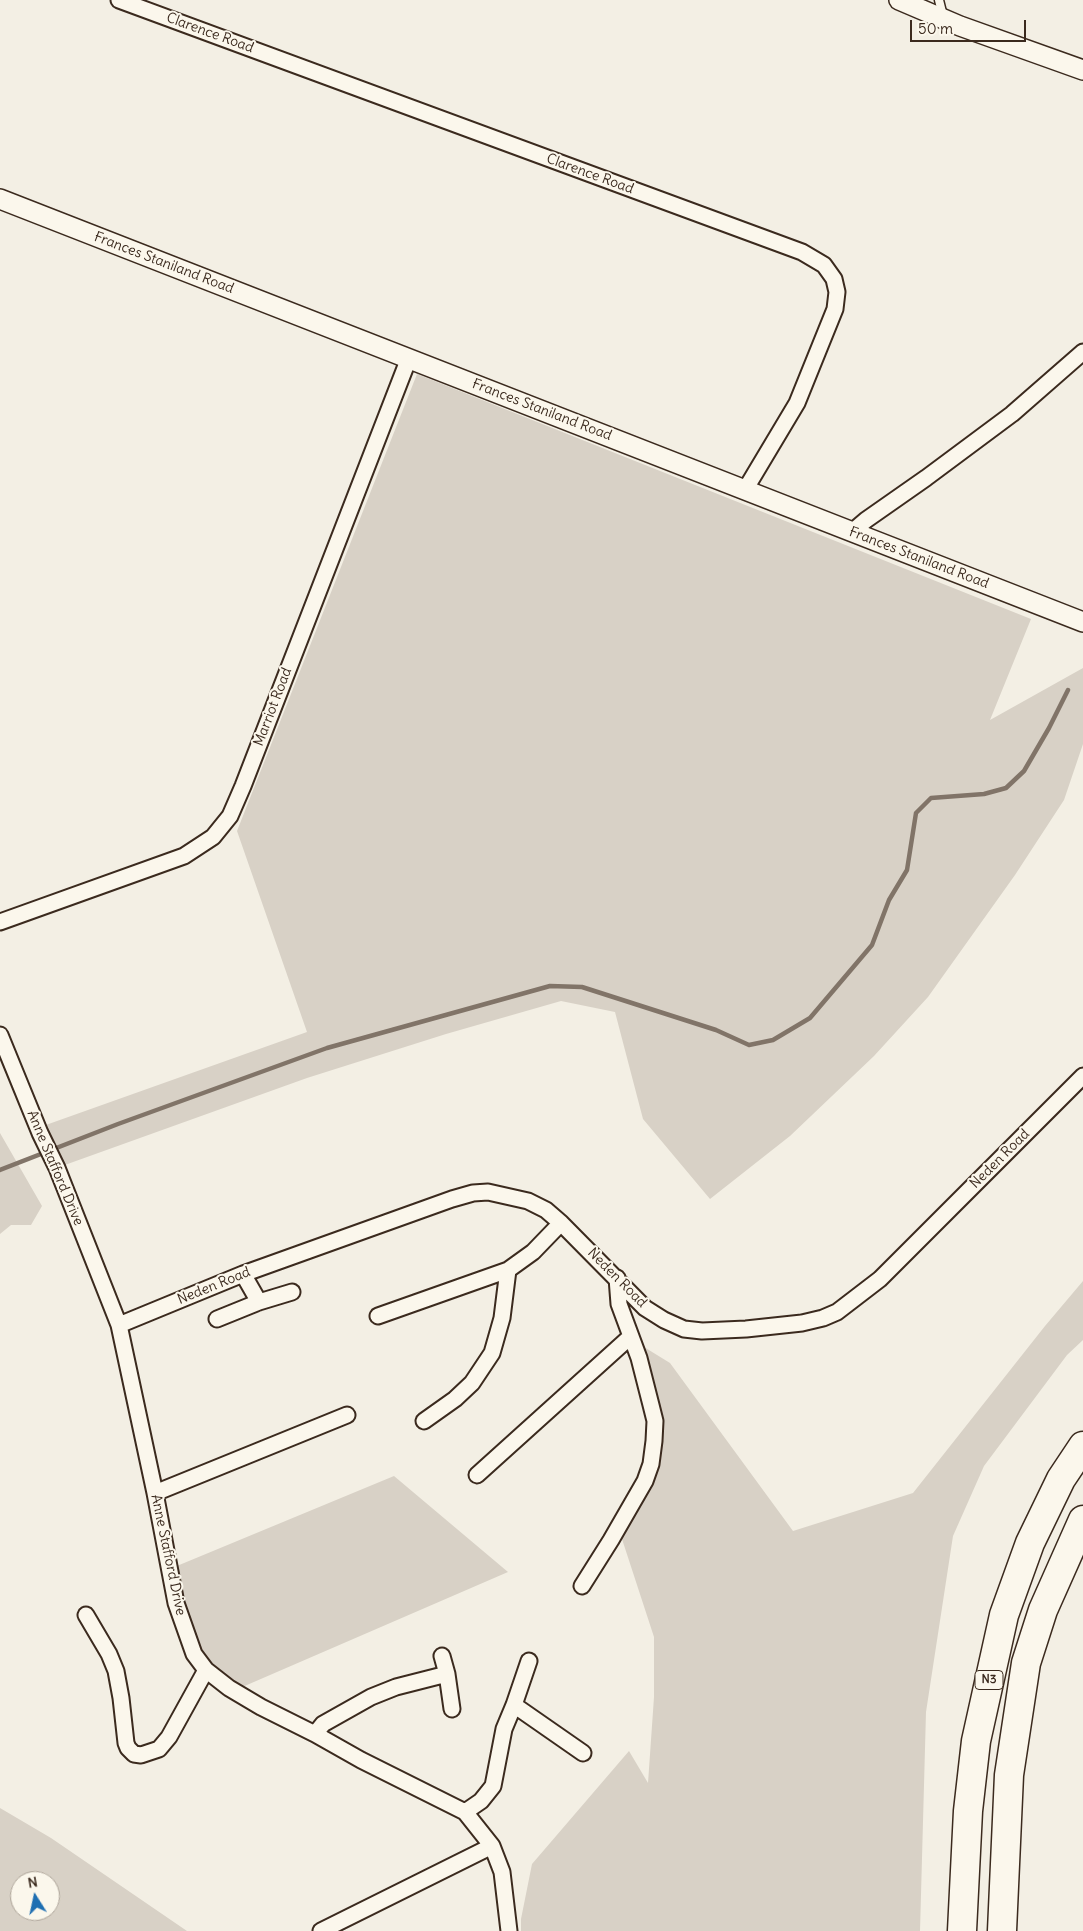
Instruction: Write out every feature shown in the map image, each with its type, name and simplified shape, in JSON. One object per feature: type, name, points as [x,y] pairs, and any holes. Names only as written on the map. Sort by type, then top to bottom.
[{"type":"highway","name":"N3","points":[[962,1931],[968,1811],[976,1741],[1004,1615],[1030,1543],[1061,1479],[1083,1446]]},
{"type":"highway","name":"N3","points":[[1002,1931],[1009,1775],[1026,1664],[1043,1610],[1083,1520]]},
{"type":"street","name":"Clarence Road","points":[[119,0],[802,252],[824,265],[834,279],[837,292],[835,309],[797,403],[745,490]]},
{"type":"street","points":[[899,0],[960,26],[1083,70]]},
{"type":"street","name":"Frances Staniland Road","points":[[0,199],[1083,622]]},
{"type":"street","points":[[852,532],[1012,414],[1083,352]]},
{"type":"street","name":"Marriot Road","points":[[0,922],[184,856],[213,837],[230,816],[409,358]]},
{"type":"street","name":"Anne Stafford Drive","points":[[0,1035],[40,1133],[57,1168],[119,1325],[155,1493],[176,1603],[194,1654],[206,1670],[229,1688],[261,1708],[465,1812],[492,1846],[502,1872],[509,1931]]},
{"type":"street","name":"Neden Road","points":[[119,1325],[243,1274],[473,1193],[488,1192],[528,1201],[546,1210],[617,1278],[645,1308],[664,1320],[684,1329],[702,1331],[746,1329],[802,1323],[837,1312],[880,1279],[1083,1076]]},
{"type":"street","points":[[378,1316],[508,1270],[533,1252],[561,1223]]},
{"type":"street","points":[[424,1422],[455,1399],[472,1383],[492,1354],[502,1318],[508,1270]]},
{"type":"street","points":[[243,1274],[259,1302]]},
{"type":"street","points":[[582,1586],[629,1510],[645,1481],[651,1464],[655,1421],[638,1358],[619,1304],[617,1278]]},
{"type":"street","points":[[217,1319],[259,1302],[292,1292]]},
{"type":"street","points":[[478,1475],[630,1337]]},
{"type":"street","points":[[155,1493],[347,1415]]},
{"type":"street","points":[[86,1615],[109,1654],[116,1671],[126,1743],[134,1754],[141,1755],[159,1749],[169,1737],[206,1670]]},
{"type":"street","points":[[442,1656],[447,1674],[452,1710]]},
{"type":"street","points":[[465,1812],[481,1801],[492,1786],[504,1729],[529,1660]]},
{"type":"street","points":[[315,1734],[323,1724],[371,1697],[396,1687],[447,1674]]},
{"type":"street","points":[[514,1705],[583,1753]]},
{"type":"street","points":[[321,1931],[492,1846]]},
{"type":"lane","points":[[939,0],[942,12],[946,17],[960,26]]},
{"type":"shaded area","points":[[417,374],[1031,619],[990,720],[1083,668],[1083,744],[1064,800],[1015,875],[928,997],[874,1056],[790,1136],[710,1199],[643,1119],[615,1012],[561,1001],[446,1034],[307,1078],[62,1166],[43,1126],[307,1032],[237,831]]},
{"type":"shaded area","points":[[0,1133],[42,1206],[31,1225],[11,1225],[0,1234]]},
{"type":"shaded area","points":[[1083,1281],[1083,1340],[1067,1355],[984,1466],[953,1536],[926,1712],[920,1931],[521,1931],[521,1919],[532,1864],[629,1751],[648,1783],[654,1697],[654,1637],[621,1536],[647,1473],[650,1434],[631,1339],[670,1363],[793,1531],[913,1493]]},
{"type":"shaded area","points":[[394,1476],[508,1572],[240,1688],[212,1667],[188,1628],[172,1568]]},
{"type":"shaded area","points":[[0,1808],[51,1838],[187,1931],[0,1931]]},
{"type":"waterway","points":[[0,1170],[118,1124],[327,1048],[550,986],[582,987],[716,1030],[749,1045],[773,1040],[810,1018],[872,945],[889,900],[907,870],[916,813],[931,798],[984,794],[1006,788],[1024,771],[1068,690]]}]
